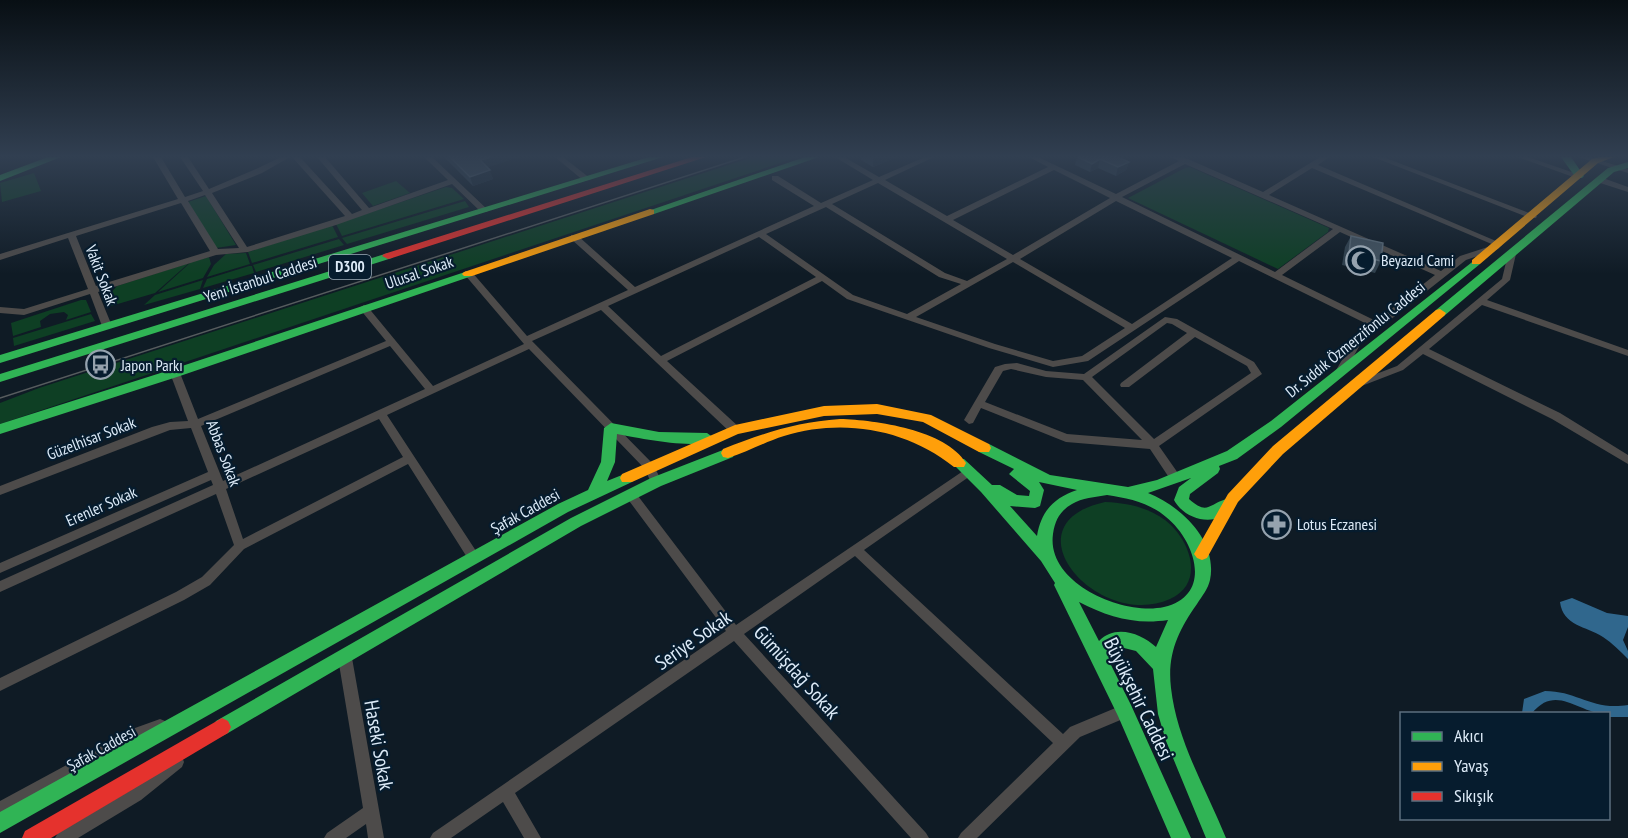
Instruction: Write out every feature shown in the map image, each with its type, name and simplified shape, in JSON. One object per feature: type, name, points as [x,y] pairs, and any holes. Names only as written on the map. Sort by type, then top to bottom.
[{"type":"main road","name":"Yeni İstanbul Caddesi","points":[[0,359],[530,196]]},
{"type":"main road","name":"Yeni İstanbul Caddesi","points":[[0,378],[577,196]]},
{"type":"main road","name":"Ulusal Sokak","points":[[0,429],[111,392],[174,374],[697,196]]},
{"type":"main road","name":"Dr. Sıddık Özmerzifonlu Caddesi","points":[[1130,492],[1176,479],[1232,455],[1276,424],[1556,196]]},
{"type":"main road","name":"Dr. Sıddık Özmerzifonlu Caddesi","points":[[1202,554],[1233,498],[1278,450],[1581,196]]},
{"type":"main road","name":"Şafak Caddesi","points":[[0,823],[594,493],[649,466],[735,430],[824,411],[877,409],[926,418],[950,428],[972,442],[1047,480],[1103,489]]},
{"type":"main road","points":[[32,838],[576,522],[656,482],[752,443],[796,428],[853,422],[899,429],[947,452],[969,471],[1046,556],[1058,577],[1084,599],[1099,607],[1125,615],[1150,616],[1173,612],[1190,601],[1201,586],[1205,567],[1202,554],[1190,529],[1173,513],[1153,500],[1130,492],[1103,489],[1083,491],[1062,500],[1048,515],[1043,534],[1046,556]]},
{"type":"main road","points":[[594,493],[605,476],[612,451],[611,428],[652,438],[672,440],[718,437]]},
{"type":"main road","points":[[969,471],[1006,499],[1020,504],[1035,502],[1037,490],[1031,483],[972,442]]},
{"type":"main road","points":[[1232,455],[1184,491],[1181,500],[1193,511],[1207,517],[1215,516],[1233,498]]},
{"type":"main road","name":"Büyükşehir Caddesi","points":[[1058,577],[1125,711],[1181,838]]},
{"type":"main road","name":"Büyükşehir Caddesi","points":[[1190,601],[1165,644],[1162,689],[1177,743],[1216,838]]},
{"type":"main road","points":[[1100,663],[1105,646],[1112,639],[1134,639],[1154,654],[1163,669]]},
{"type":"street","points":[[182,196],[215,252]]},
{"type":"street","points":[[0,256],[196,196]]},
{"type":"street","points":[[211,196],[245,250]]},
{"type":"street","points":[[331,196],[350,217]]},
{"type":"street","points":[[354,196],[367,211]]},
{"type":"street","points":[[0,310],[24,312],[215,252],[245,250],[410,196]]},
{"type":"street","points":[[469,196],[484,210]]},
{"type":"street","points":[[806,196],[942,274],[969,284]]},
{"type":"street","points":[[0,587],[219,486],[382,415],[602,306],[845,196]]},
{"type":"street","points":[[907,196],[1132,328]]},
{"type":"street","points":[[946,220],[995,196]]},
{"type":"street","points":[[1275,196],[1339,229],[1442,275]]},
{"type":"street","points":[[1383,196],[1497,246]]},
{"type":"street","points":[[1480,196],[1533,216]]},
{"type":"street","points":[[908,317],[1118,197],[1377,325]]},
{"type":"street","points":[[1276,275],[1339,229]]},
{"type":"street","name":"Vakit Sokak","points":[[71,234],[107,326]]},
{"type":"street","points":[[760,234],[850,297],[1053,364],[1073,363],[1085,359],[1239,257]]},
{"type":"street","points":[[574,237],[634,291]]},
{"type":"street","points":[[1339,373],[1357,341],[1463,258],[1497,246]]},
{"type":"street","points":[[1356,385],[1400,368],[1481,301],[1506,280],[1512,254]]},
{"type":"street","points":[[468,273],[528,342],[649,466],[656,482]]},
{"type":"street","points":[[661,360],[822,278]]},
{"type":"street","points":[[1481,301],[1628,354]]},
{"type":"street","points":[[602,306],[735,430]]},
{"type":"street","points":[[364,308],[432,391]]},
{"type":"street","points":[[969,420],[999,369],[1006,365],[1018,366],[1043,374],[1066,377],[1086,376],[1165,320],[1174,321],[1251,364],[1257,374],[1153,445],[1066,438],[980,404]]},
{"type":"street","points":[[1125,385],[1194,333]]},
{"type":"street","name":"Güzelhisar Sokak","points":[[0,491],[156,430],[170,426],[195,424],[392,342]]},
{"type":"street","points":[[1422,350],[1556,416],[1628,460]]},
{"type":"street","points":[[1073,363],[1153,445],[1176,479]]},
{"type":"street","name":"Abbas Sokak","points":[[174,374],[219,486],[240,546]]},
{"type":"street","points":[[382,415],[474,558]]},
{"type":"street","points":[[0,685],[206,581],[240,546],[410,458]]},
{"type":"street","name":"Seriye Sokak","points":[[438,838],[969,471]]},
{"type":"street","name":"Erenler Sokak","points":[[0,568],[214,474]]},
{"type":"street","name":"Gümüşdağ Sokak","points":[[631,495],[736,634],[921,838]]},
{"type":"street","points":[[856,550],[1063,743]]},
{"type":"street","name":"Haseki Sokak","points":[[345,658],[376,838]]},
{"type":"street","points":[[966,838],[1075,732],[1125,711]]},
{"type":"street","points":[[0,809],[140,733],[195,714]]},
{"type":"street","points":[[63,838],[136,795],[200,742]]},
{"type":"street","points":[[506,792],[533,838]]},
{"type":"street","points":[[332,838],[371,812]]},
{"type":"green space","points":[[1,196],[23,196],[2,202]]},
{"type":"green space","points":[[206,196],[236,245],[216,248],[188,202]]},
{"type":"green space","points":[[365,196],[401,196],[373,206]]},
{"type":"green space","points":[[419,196],[461,196],[464,199],[342,236],[336,224]]},
{"type":"green space","points":[[632,196],[681,196],[0,424],[0,403],[39,388]]},
{"type":"green space","points":[[1132,196],[1256,196],[1329,228],[1328,232],[1278,269],[1128,198]]},
{"type":"green space","points":[[465,201],[469,207],[347,244],[342,238]]},
{"type":"green space","points":[[332,225],[338,237],[252,263],[248,252]]},
{"type":"green space","points":[[339,239],[344,245],[256,272],[253,265]]},
{"type":"green space","points":[[246,253],[250,264],[207,277],[214,265],[226,254]]},
{"type":"green space","points":[[209,257],[211,264],[203,278],[158,292],[191,262]]},
{"type":"green space","points":[[189,263],[155,293],[111,306],[108,296],[117,286]]},
{"type":"green space","points":[[252,266],[254,273],[203,288],[207,279]]},
{"type":"green space","points":[[203,280],[200,289],[144,305],[155,295]]},
{"type":"green space","points":[[86,300],[91,312],[66,320],[68,315],[64,312],[50,314],[40,321],[41,327],[13,336],[11,323]]},
{"type":"green space","points":[[91,314],[95,321],[14,346],[13,338]]},
{"type":"green space","points":[[1105,502],[1144,509],[1165,520],[1174,528],[1187,549],[1190,561],[1191,572],[1188,583],[1181,592],[1170,599],[1142,605],[1115,600],[1091,588],[1073,571],[1062,551],[1062,531],[1076,514]]},
{"type":"water","points":[[1572,598],[1607,613],[1628,616],[1628,627],[1623,640],[1628,651],[1628,659],[1603,637],[1570,621],[1562,610],[1560,602]]},
{"type":"water","points":[[1545,691],[1557,692],[1604,705],[1628,705],[1628,717],[1610,717],[1610,712],[1594,712],[1559,700],[1550,700],[1541,704],[1533,712],[1522,712],[1524,699]]},
{"type":"building","points":[[1351,236],[1383,243],[1381,261],[1349,253]]},
{"type":"tram line","points":[[0,398],[624,196]]},
{"type":"traffic: fast","points":[[0,359],[531,196]]},
{"type":"traffic: fast","points":[[650,212],[697,196]]},
{"type":"traffic: fast","points":[[1440,313],[1580,196]]},
{"type":"traffic: fast","points":[[0,378],[388,256]]},
{"type":"traffic: fast","points":[[1130,492],[1160,485],[1232,455],[1276,424],[1476,262]]},
{"type":"traffic: fast","points":[[0,429],[175,373],[468,274]]},
{"type":"traffic: fast","points":[[594,493],[608,462],[611,428],[659,437],[707,438]]},
{"type":"traffic: fast","points":[[984,448],[1047,480],[1103,489]]},
{"type":"traffic: fast","points":[[222,727],[576,522],[656,482],[728,453]]},
{"type":"traffic: fast","points":[[959,463],[986,488],[1046,556]]},
{"type":"traffic: fast","points":[[1213,469],[1184,491],[1181,500],[1192,510],[1202,514],[1213,513],[1226,505]]},
{"type":"traffic: fast","points":[[995,489],[1014,501],[1035,502],[1037,490],[1031,483],[1016,474]]},
{"type":"traffic: fast","points":[[0,823],[563,508],[627,478]]},
{"type":"traffic: fast","points":[[1107,489],[1132,494],[1156,503],[1183,523],[1193,537],[1200,551],[1203,566],[1202,581],[1196,594],[1185,605],[1168,613],[1149,616],[1126,613],[1103,606],[1082,595],[1063,581],[1050,564],[1044,544],[1047,523],[1053,512],[1071,498],[1107,489]]},
{"type":"traffic: fast","points":[[1062,585],[1125,711],[1181,838]]},
{"type":"traffic: fast","points":[[1188,605],[1166,640],[1162,662],[1162,687],[1175,741],[1216,838]]},
{"type":"traffic: fast","points":[[1100,663],[1105,646],[1112,639],[1121,639],[1129,640],[1148,650],[1163,669]]},
{"type":"traffic: slow","points":[[1476,262],[1554,196]]},
{"type":"traffic: slow","points":[[468,274],[650,212]]},
{"type":"traffic: slow","points":[[1202,554],[1233,498],[1278,450],[1440,313]]},
{"type":"traffic: slow","points":[[627,478],[735,430],[824,411],[877,409],[926,418],[984,448]]},
{"type":"traffic: slow","points":[[728,453],[789,430],[819,425],[862,424],[883,427],[923,439],[959,463]]},
{"type":"traffic: jam","points":[[388,256],[577,196]]},
{"type":"traffic: jam","points":[[32,838],[222,727]]},
{"type":"place","name":"Beyazıd Cami","points":[[1360,260]]},
{"type":"place","name":"Japon Parkı","points":[[100,365]]},
{"type":"place","name":"Lotus Eczanesi","points":[[1276,524]]}]
